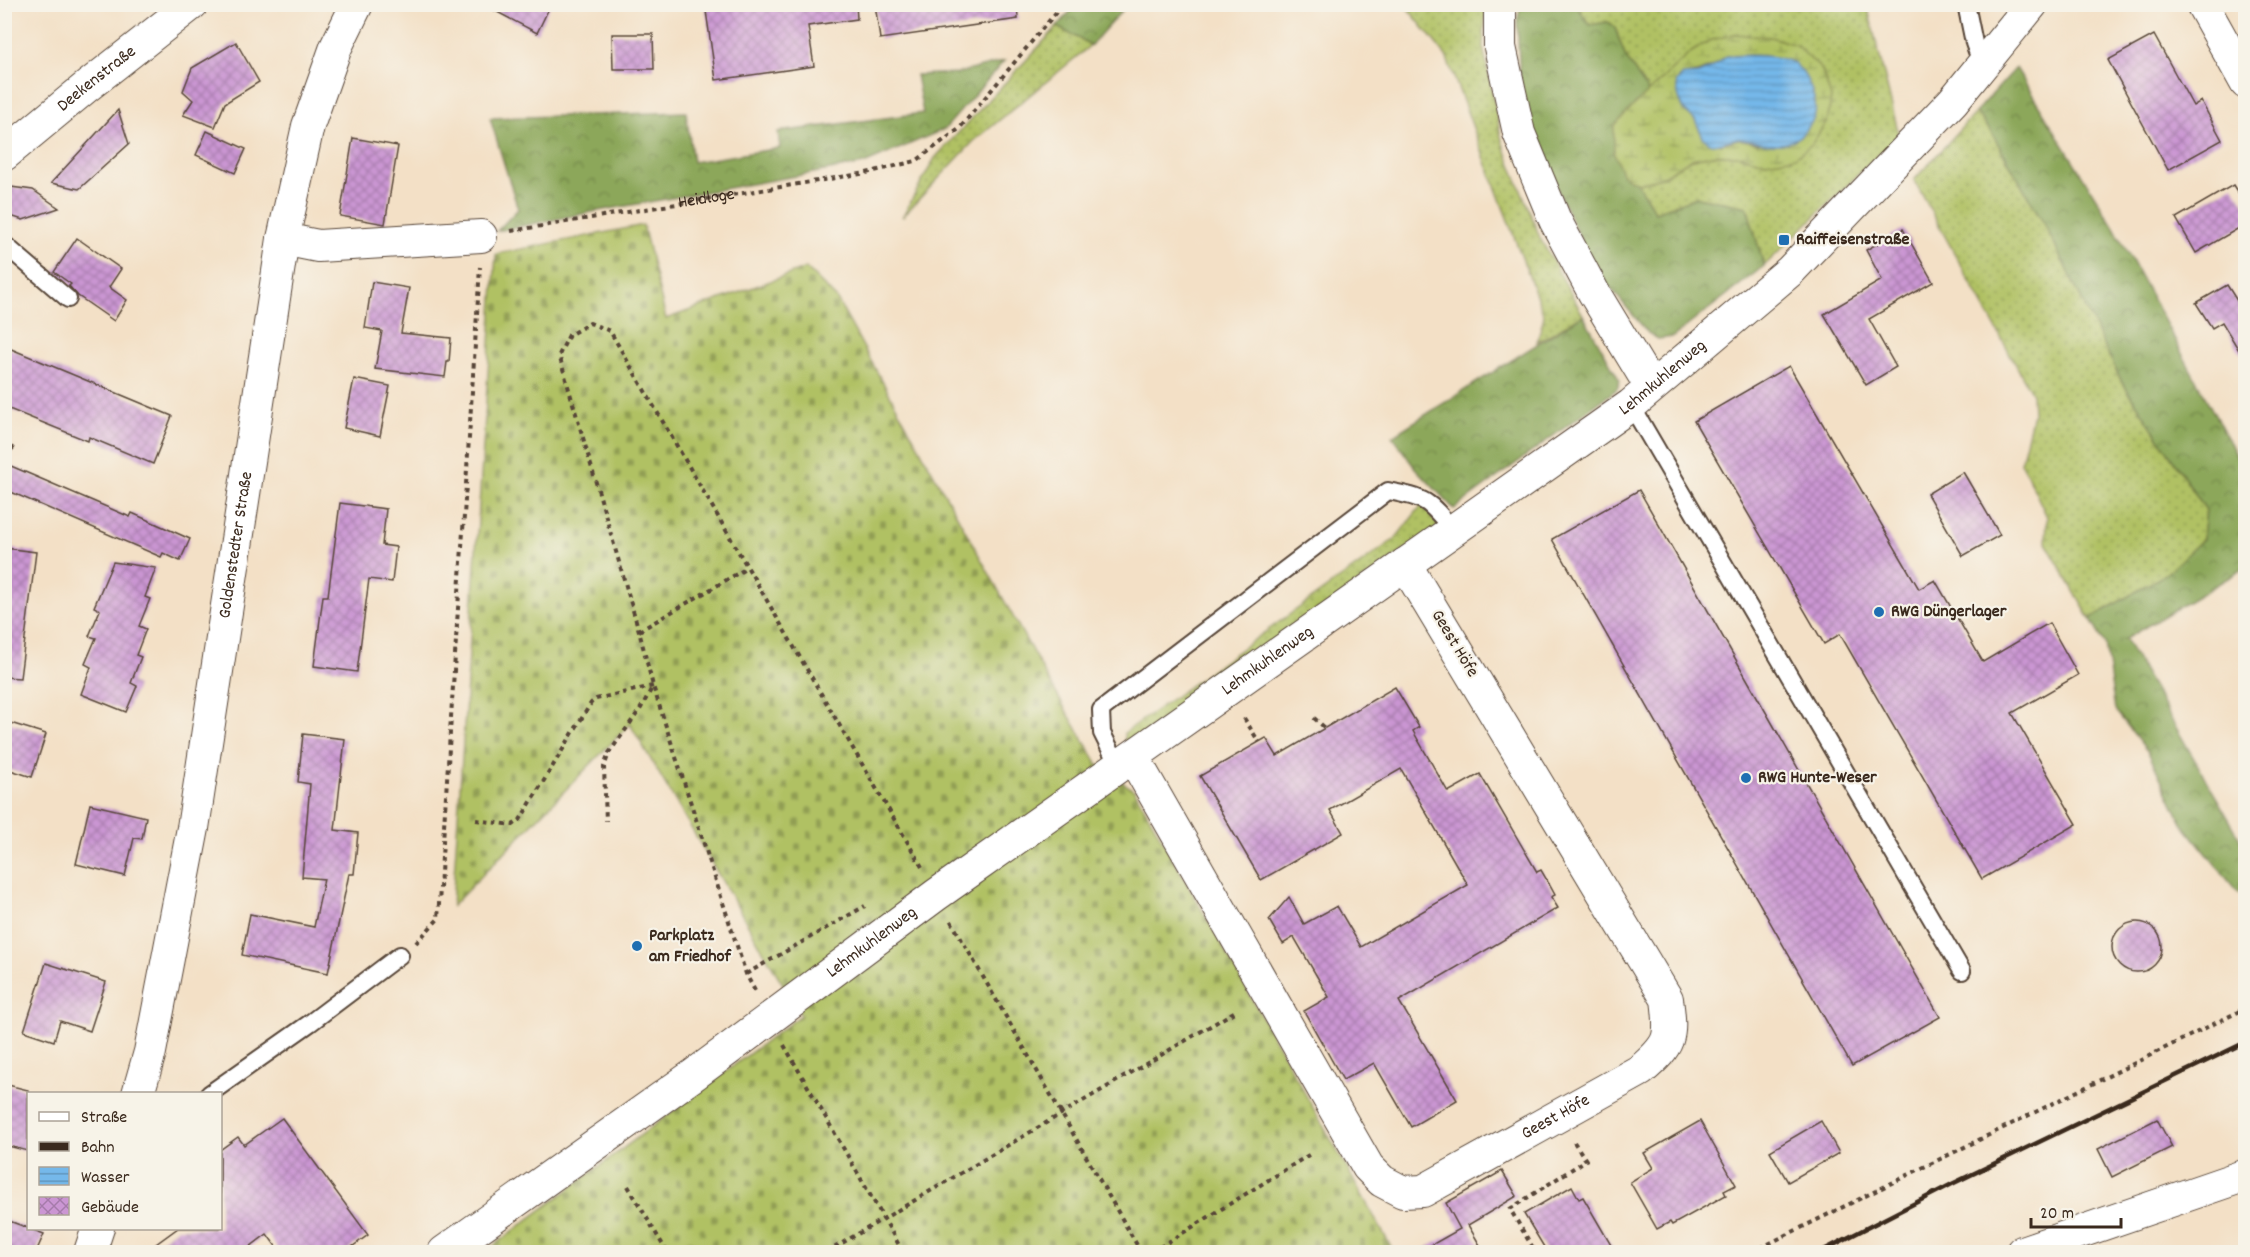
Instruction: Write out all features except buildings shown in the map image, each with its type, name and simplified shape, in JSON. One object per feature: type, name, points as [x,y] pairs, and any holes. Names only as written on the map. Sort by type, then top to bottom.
[{"type":"street","name":"Deekenstraße","points":[[4,155],[192,4]]},
{"type":"street","name":"Goldenstedter Straße","points":[[139,1092],[150,1052],[193,828],[283,239],[308,126],[336,47],[357,4]]},
{"type":"street","points":[[1500,4],[1500,48],[1519,134],[1555,220],[1594,293],[1641,396]]},
{"type":"street","name":"Lehmkuhlenweg","points":[[444,1252],[695,1074],[936,895],[1641,396],[1790,271],[1953,101],[2032,4]]},
{"type":"street","points":[[2202,4],[2246,83]]},
{"type":"street","points":[[283,239],[318,246],[481,236]]},
{"type":"street","name":"Geest Höfe","points":[[1126,762],[1368,1167],[1382,1181],[1403,1192],[1423,1191],[1641,1070],[1662,1051],[1671,1028],[1667,999],[1405,564]]},
{"type":"street","points":[[2022,1252],[2246,1175]]},
{"type":"street","points":[[90,1252],[97,1230]]},
{"type":"lane","points":[[1966,4],[1982,65]]},
{"type":"lane","points":[[4,244],[68,299]]},
{"type":"lane","points":[[1641,396],[1962,971]]},
{"type":"lane","points":[[1126,762],[1102,733],[1101,710],[1388,491],[1416,496],[1435,507],[1453,531]]},
{"type":"lane","points":[[212,1092],[310,1023],[400,955]]},
{"type":"path","name":"Heidloge","points":[[481,236],[866,173],[916,161],[959,129],[1063,4]]},
{"type":"path","points":[[400,955],[420,940],[438,919],[481,236]]},
{"type":"path","points":[[903,1252],[746,974],[653,686],[559,355],[569,335],[590,323],[610,332],[925,872],[936,895],[1141,1252]]},
{"type":"path","points":[[4,456],[15,446]]},
{"type":"path","points":[[639,631],[747,568]]},
{"type":"path","points":[[476,820],[513,825],[520,820],[591,703],[596,699],[653,686]]},
{"type":"path","points":[[606,821],[604,767],[609,753],[641,708],[653,686]]},
{"type":"path","points":[[1244,718],[1259,742]]},
{"type":"path","points":[[1314,718],[1325,728]]},
{"type":"path","points":[[746,974],[875,901]]},
{"type":"path","points":[[1752,1252],[2246,1008]]},
{"type":"path","points":[[827,1252],[1234,1012]]},
{"type":"path","points":[[1533,1248],[1510,1209],[1586,1160],[1557,1117]]},
{"type":"path","points":[[1152,1252],[1312,1153]]},
{"type":"path","points":[[628,1186],[668,1252]]},
{"type":"green space","points":[[1076,5],[1127,5],[1091,45],[1057,27]]},
{"type":"green space","points":[[1405,5],[1486,5],[1483,47],[1502,141],[1540,238],[1583,315],[1537,342],[1544,316],[1446,56]]},
{"type":"green space","points":[[1521,5],[1576,5],[1590,25],[1608,22],[1615,28],[1625,56],[1649,93],[1628,111],[1623,175],[1637,183],[1655,212],[1697,197],[1747,207],[1764,266],[1673,337],[1658,339],[1648,333],[1593,267],[1531,132],[1520,83],[1517,21]]},
{"type":"green space","points":[[1576,5],[1867,5],[1900,139],[1879,154],[1764,266],[1747,207],[1697,197],[1655,212],[1637,183],[1662,177],[1691,159],[1712,155],[1737,155],[1766,162],[1709,41],[1690,53],[1649,93],[1625,56],[1615,28],[1608,22],[1590,25]]},
{"type":"green space","points":[[1057,27],[1091,45],[974,141],[902,217],[935,158]]},
{"type":"green space","points":[[1734,34],[1771,37],[1796,45],[1822,70],[1831,97],[1828,119],[1812,144],[1795,157],[1766,162],[1737,155],[1712,155],[1691,159],[1662,177],[1637,183],[1623,175],[1614,153],[1614,126],[1690,53],[1709,41]],"holes":[[[1727,56],[1758,143],[1738,139],[1721,144],[1703,137],[1695,120],[1683,75],[1706,69]]]},
{"type":"green space","points":[[1004,61],[945,129],[864,164],[497,231],[518,209],[490,118],[686,112],[693,162],[780,148],[778,132],[923,113],[916,75],[959,73]]},
{"type":"green space","points":[[2016,68],[2114,227],[2245,471],[2245,568],[2125,639],[2245,847],[2245,896],[2236,890],[2182,823],[2148,752],[2115,710],[2105,644],[2090,619],[2166,574],[2203,539],[2206,510],[2121,380],[2046,227],[1990,130],[1976,112]]},
{"type":"green space","points":[[1976,112],[1990,130],[2046,227],[2121,380],[2206,510],[2203,539],[2166,574],[2090,619],[2046,543],[2047,517],[2021,462],[2033,414],[2032,394],[1914,180]]},
{"type":"green space","points":[[643,225],[666,319],[806,268],[836,298],[1050,683],[1097,763],[1135,791],[1394,1252],[485,1252],[801,1015],[630,724],[452,906],[496,254]]},
{"type":"green space","points":[[1583,315],[1620,381],[1617,389],[1454,509],[1415,468],[1392,436]]},
{"type":"green space","points":[[1422,505],[1439,526],[1125,747],[1124,733],[1395,539]]},
{"type":"water","points":[[1750,55],[1782,59],[1798,67],[1811,89],[1816,109],[1814,118],[1803,133],[1785,143],[1771,144],[1737,139],[1711,144],[1703,137],[1695,120],[1684,110],[1676,82],[1683,75],[1698,74],[1713,67],[1727,56]]},
{"type":"railway","points":[[1820,1252],[1954,1183],[2246,1042]]},
{"type":"place","name":"Raiffeisenstraße","points":[[1784,240]]},
{"type":"place","name":"RWG Düngerlager","points":[[1879,612]]},
{"type":"place","name":"RWG Hunte-Weser","points":[[1746,778]]},
{"type":"place","name":"Parkplatz am Friedhof","points":[[637,946]]}]
